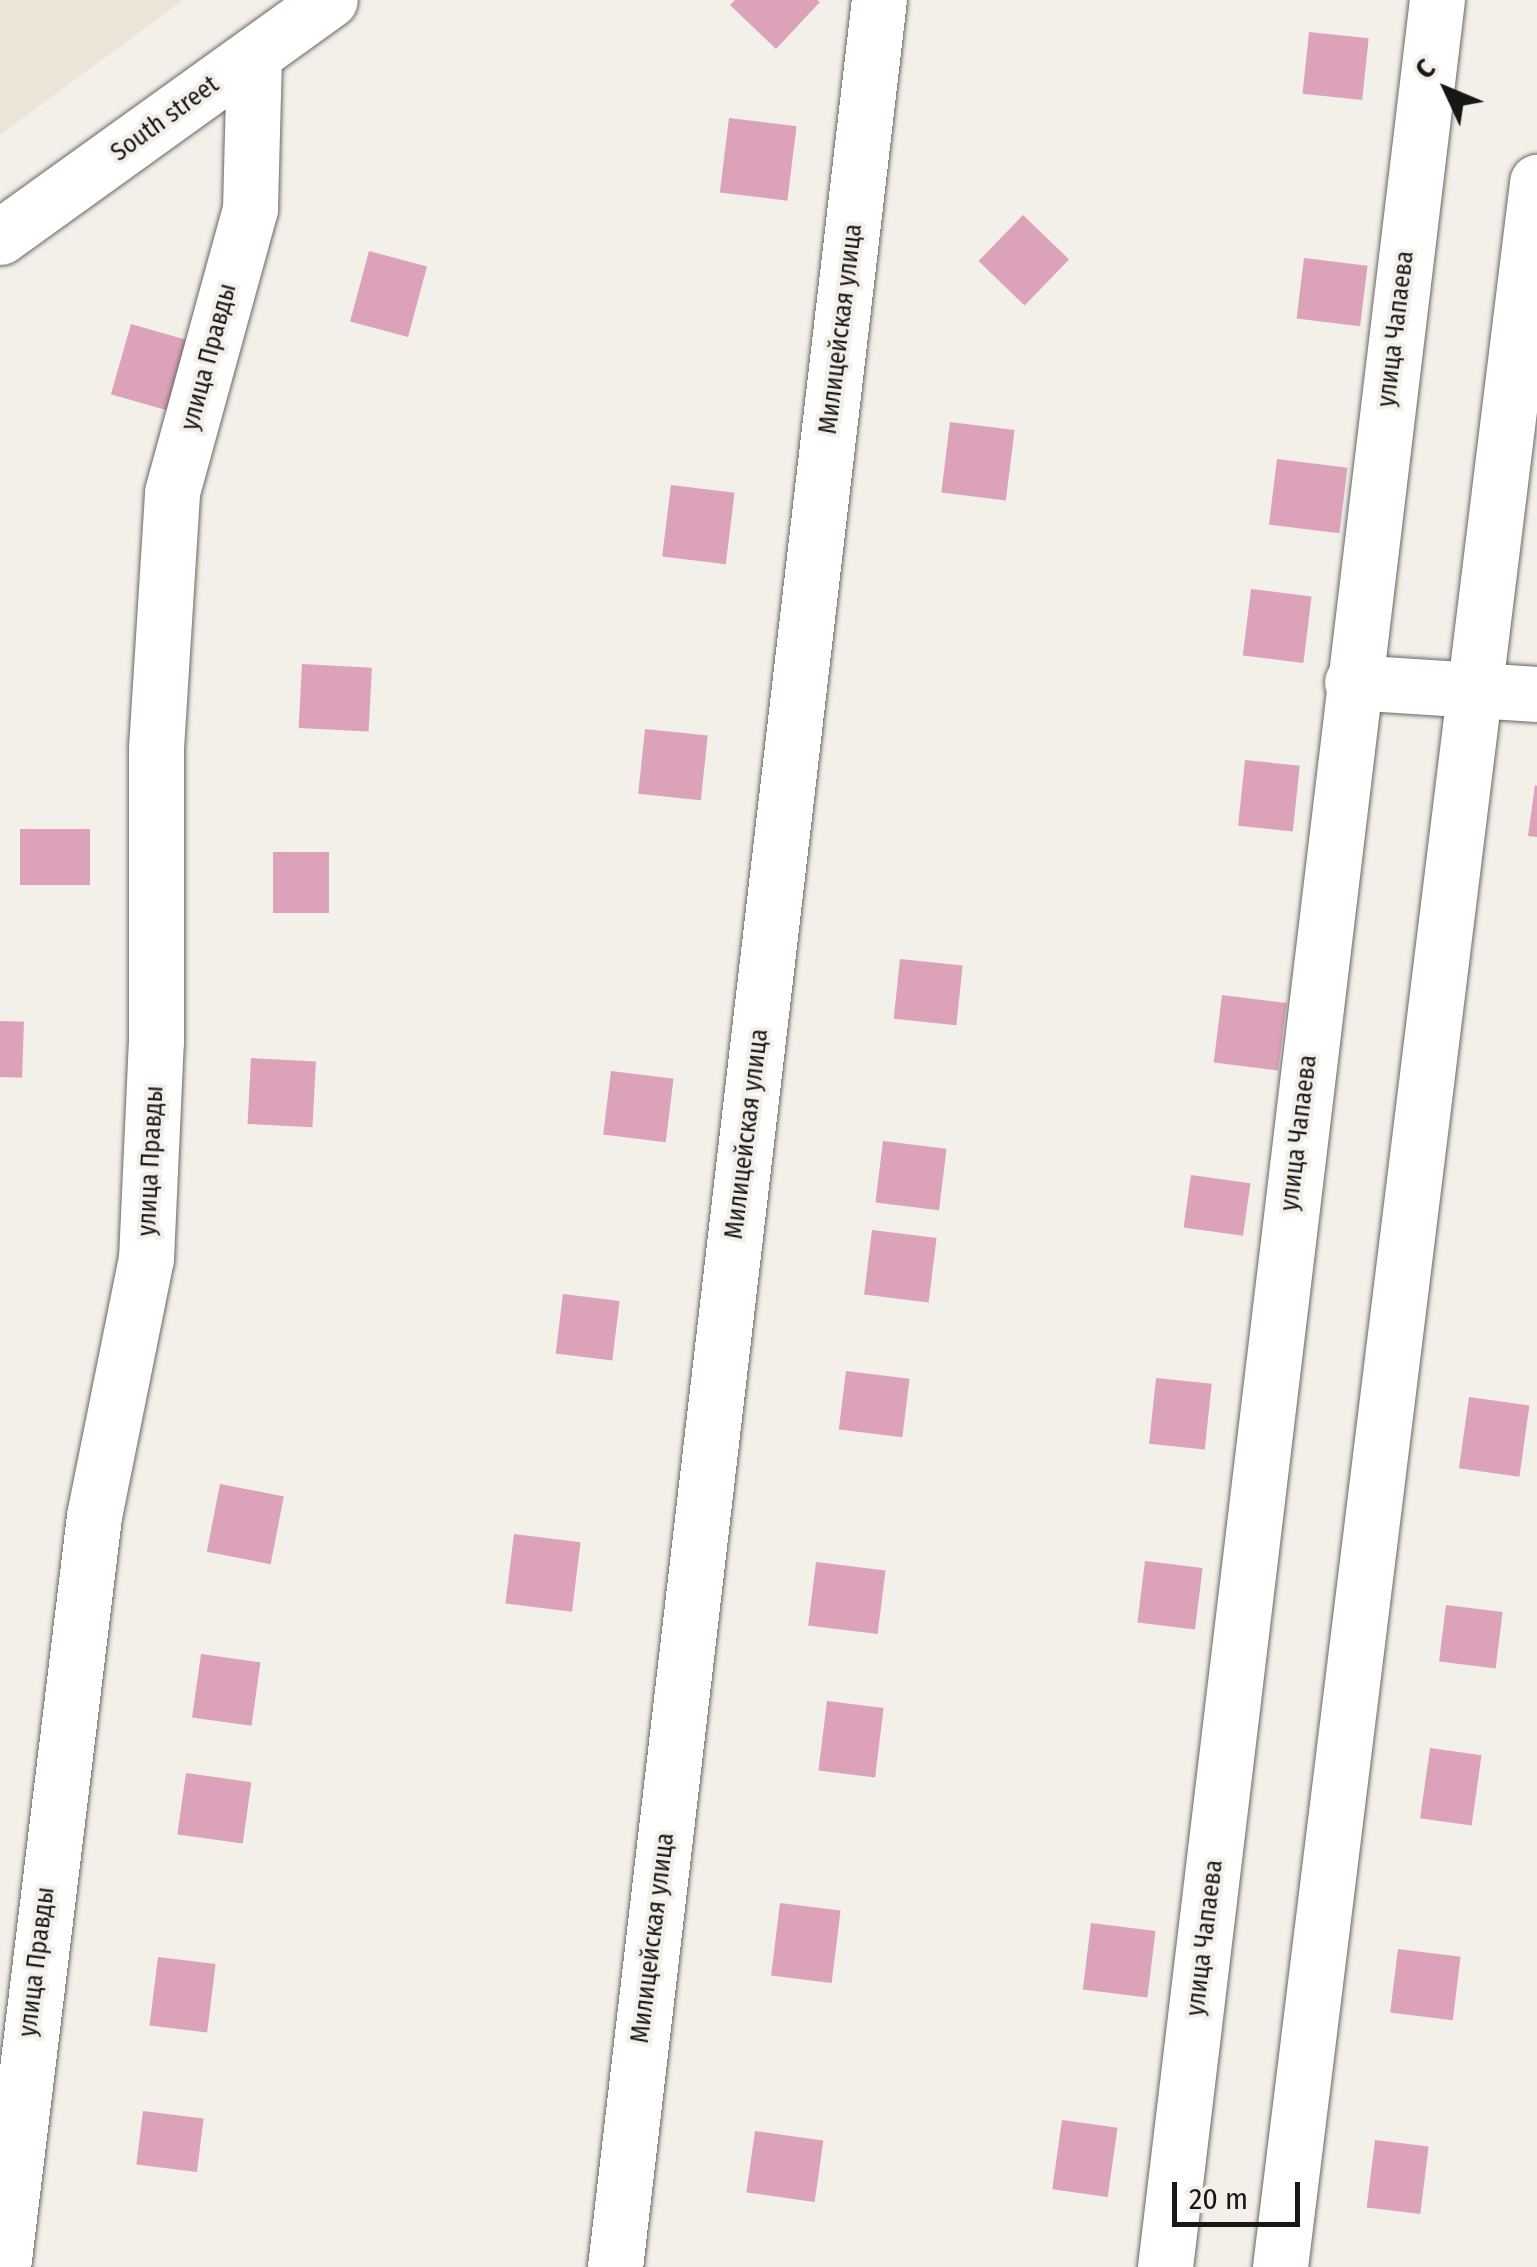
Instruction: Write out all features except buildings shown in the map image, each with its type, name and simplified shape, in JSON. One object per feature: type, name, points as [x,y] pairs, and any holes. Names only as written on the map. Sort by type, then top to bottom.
[{"type":"street","name":"South street","points":[[0,237],[330,0]]},
{"type":"street","name":"Милицейская улица","points":[[615,2267],[879,0]]},
{"type":"street","name":"улица Чапаева","points":[[1165,2267],[1352,682],[1437,0]]},
{"type":"street","name":"улица Правды","points":[[3,2267],[94,1516],[146,1260],[156,1042],[156,748],[172,492],[250,209],[254,56]]},
{"type":"street","points":[[1280,2267],[1537,182]]},
{"type":"street","points":[[1352,682],[1537,694]]},
{"type":"shaded area","points":[[0,0],[183,0],[0,135]]}]
